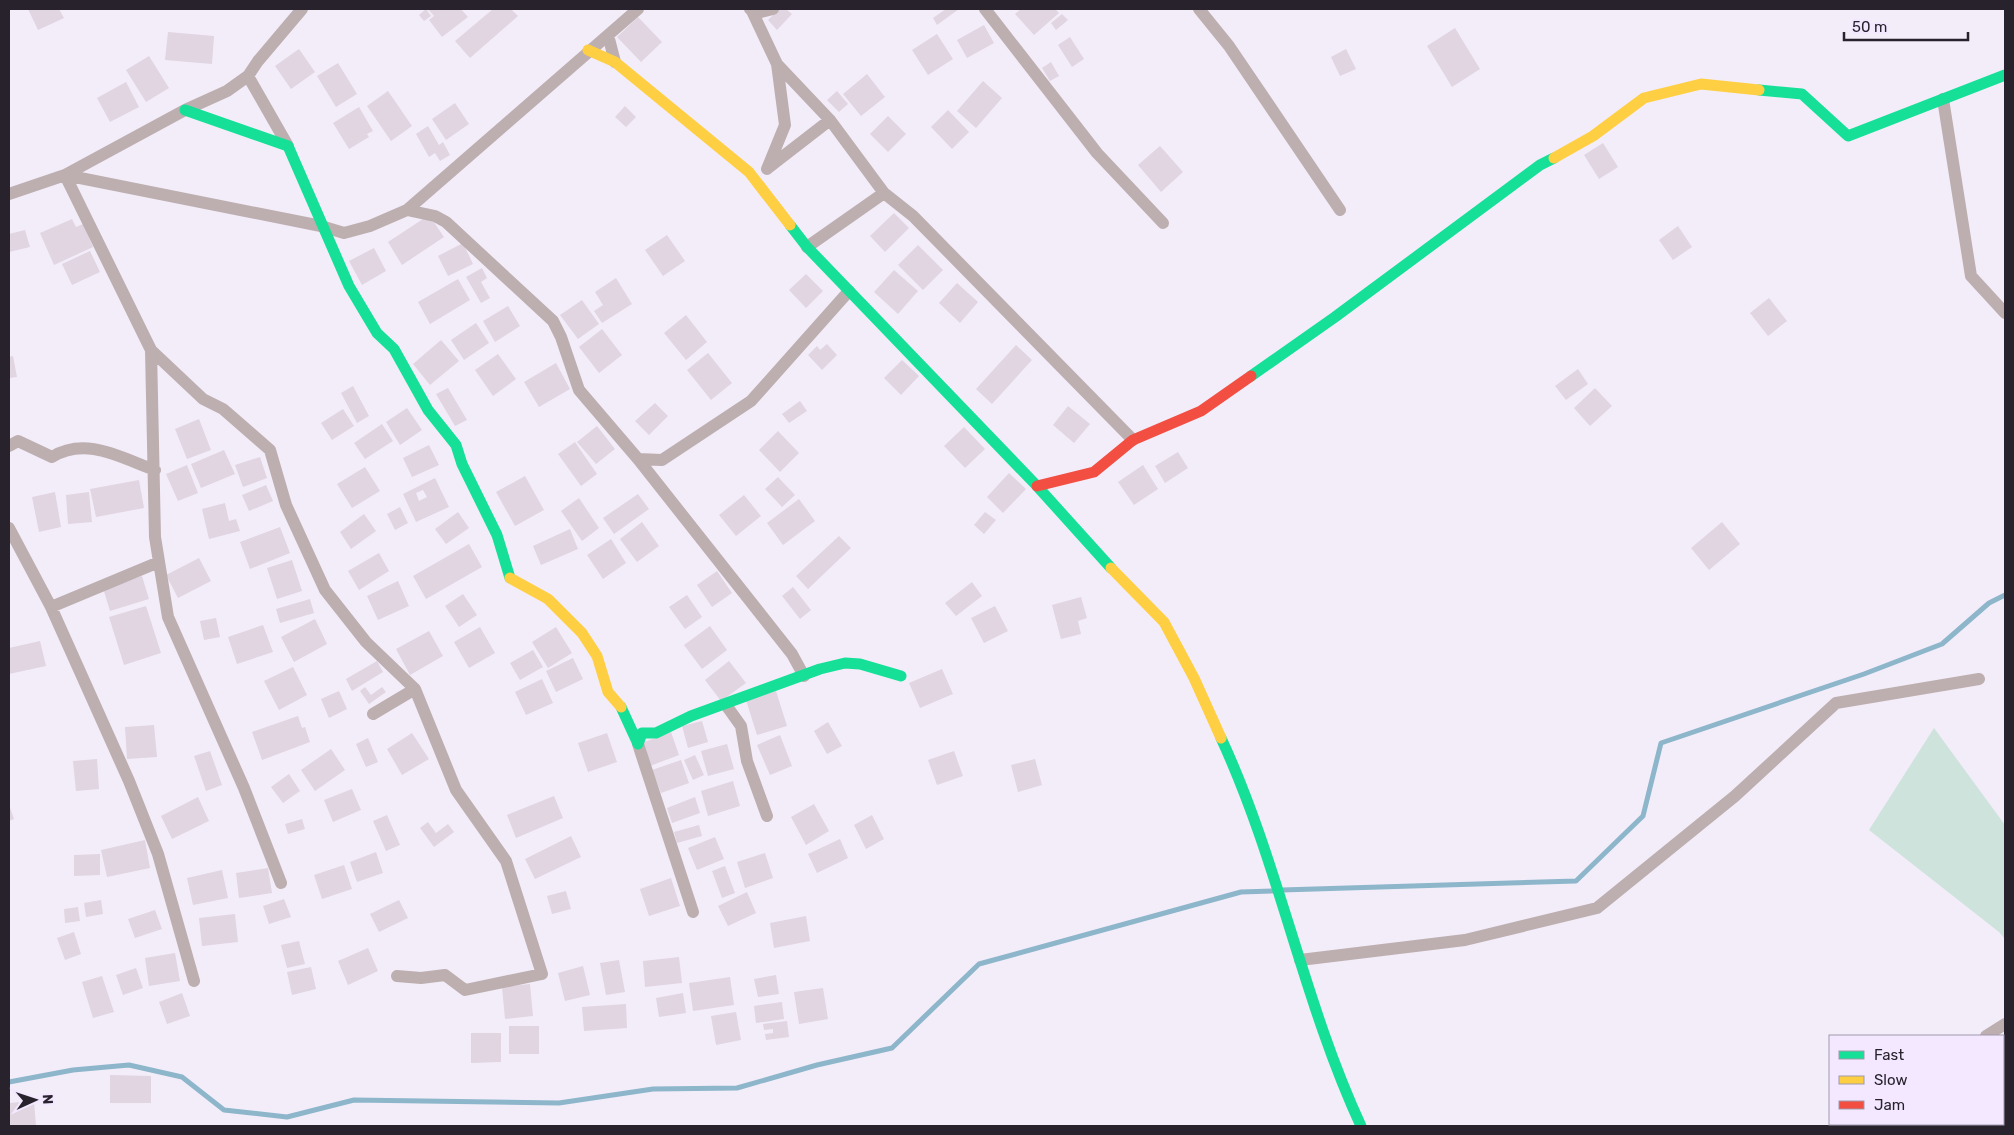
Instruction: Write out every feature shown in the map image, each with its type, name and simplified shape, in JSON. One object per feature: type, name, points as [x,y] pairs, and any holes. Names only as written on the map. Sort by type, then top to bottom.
[{"type":"street","points":[[9,194],[65,175],[185,110],[227,91],[248,76],[258,61],[302,9]]},
{"type":"street","points":[[332,245],[344,233],[370,226],[407,210],[588,50],[638,9]]},
{"type":"street","points":[[751,10],[761,12],[773,9]]},
{"type":"street","points":[[985,9],[1097,153],[1163,223]]},
{"type":"street","points":[[1198,9],[1229,46],[1340,210]]},
{"type":"street","points":[[751,10],[777,64],[830,120],[884,194],[913,216],[1133,440]]},
{"type":"street","points":[[608,35],[615,62]]},
{"type":"street","points":[[588,50],[615,62],[749,172],[807,247],[1037,486],[1120,578],[1164,622],[1194,678],[1241,781],[1348,1100],[1361,1126]]},
{"type":"street","points":[[767,169],[785,125],[777,64]]},
{"type":"street","points":[[1037,486],[1094,472],[1133,440],[1201,411],[1335,317],[1540,165],[1593,136],[1644,98],[1701,84],[1802,94],[1848,136],[2005,75]]},
{"type":"street","points":[[248,76],[288,146],[321,226],[332,245],[349,286],[377,333],[394,350],[428,410],[456,446],[462,464],[497,535],[510,578],[548,599],[582,633],[597,656],[608,692],[622,709],[638,744],[693,912]]},
{"type":"street","points":[[1943,99],[1971,276],[2005,313]]},
{"type":"street","points":[[185,110],[288,146]]},
{"type":"street","points":[[749,172],[767,169],[830,120]]},
{"type":"street","points":[[65,175],[321,226],[344,233]]},
{"type":"street","points":[[65,175],[151,350],[204,399],[223,409],[270,450],[286,505],[325,590],[366,642],[415,688],[456,790],[506,862],[542,974],[465,990],[445,975],[421,978],[397,976]]},
{"type":"street","points":[[807,247],[884,194]]},
{"type":"street","points":[[407,210],[435,216],[446,222],[552,321],[561,337],[579,390],[638,459],[792,654],[804,676]]},
{"type":"street","points":[[638,459],[662,460],[751,401],[849,291]]},
{"type":"street","points":[[151,350],[155,537],[168,617],[244,788],[281,883]]},
{"type":"street","points":[[9,446],[18,441],[52,457],[63,450],[95,448],[155,470]]},
{"type":"street","points":[[9,528],[50,607],[129,781],[158,854],[194,981]]},
{"type":"street","points":[[50,607],[159,562]]},
{"type":"street","points":[[638,744],[642,733],[656,733],[691,716],[726,706],[820,669],[844,663],[860,664],[901,676]]},
{"type":"street","points":[[1300,960],[1465,940],[1597,908],[1735,796],[1836,704],[1979,679]]},
{"type":"street","points":[[373,714],[415,688]]},
{"type":"street","points":[[726,706],[741,726],[747,760],[767,816]]},
{"type":"street","points":[[1988,1035],[2005,1024]]},
{"type":"green space","points":[[1934,728],[2005,825],[2005,939],[1999,932],[1869,830]]},
{"type":"building","points":[[28,9],[59,9],[64,18],[38,30]]},
{"type":"building","points":[[426,9],[431,16],[424,21],[419,15]]},
{"type":"building","points":[[428,9],[461,9],[468,17],[442,37],[429,20],[434,16]]},
{"type":"building","points":[[493,9],[511,9],[518,16],[470,58],[455,41]]},
{"type":"building","points":[[779,9],[786,9],[792,14],[777,30],[768,20]]},
{"type":"building","points":[[946,9],[959,9],[937,25],[933,18]]},
{"type":"building","points":[[1021,9],[1055,9],[1059,13],[1034,35],[1015,14]]},
{"type":"building","points":[[1062,14],[1068,20],[1056,30],[1051,23]]},
{"type":"building","points":[[638,17],[662,42],[641,62],[617,37]]},
{"type":"building","points":[[984,25],[994,43],[967,58],[957,40]]},
{"type":"building","points":[[1455,28],[1480,69],[1452,87],[1427,46]]},
{"type":"building","points":[[168,32],[214,36],[212,64],[165,60]]},
{"type":"building","points":[[937,34],[953,59],[928,75],[912,50]]},
{"type":"building","points":[[1070,37],[1084,59],[1072,67],[1058,45]]},
{"type":"building","points":[[299,49],[315,72],[291,89],[275,66]]},
{"type":"building","points":[[1346,49],[1356,69],[1340,76],[1331,57]]},
{"type":"building","points":[[149,56],[169,88],[146,102],[126,70]]},
{"type":"building","points":[[1051,62],[1059,76],[1050,81],[1042,68]]},
{"type":"building","points":[[338,63],[357,94],[336,107],[317,76]]},
{"type":"building","points":[[867,74],[885,97],[861,116],[843,94]]},
{"type":"building","points":[[983,81],[1002,98],[976,128],[957,111]]},
{"type":"building","points":[[126,82],[139,107],[110,122],[97,98]]},
{"type":"building","points":[[388,91],[412,126],[391,141],[367,106]]},
{"type":"building","points":[[837,91],[848,104],[839,112],[827,100]]},
{"type":"building","points":[[455,103],[469,124],[446,140],[432,119]]},
{"type":"building","points":[[625,106],[636,117],[626,127],[615,117]]},
{"type":"building","points":[[359,107],[373,131],[367,134],[369,137],[349,149],[333,123]]},
{"type":"building","points":[[948,110],[969,132],[952,149],[931,127]]},
{"type":"building","points":[[888,116],[906,134],[888,152],[870,134]]},
{"type":"building","points":[[428,126],[439,145],[443,142],[450,155],[440,161],[435,153],[429,157],[416,134]]},
{"type":"building","points":[[1603,143],[1618,167],[1599,179],[1584,155]]},
{"type":"building","points":[[1160,146],[1183,172],[1161,192],[1138,165]]},
{"type":"building","points":[[894,213],[909,228],[885,252],[870,236]]},
{"type":"building","points":[[429,215],[444,237],[402,265],[388,242]]},
{"type":"building","points":[[72,219],[76,227],[83,224],[93,247],[54,265],[40,233]]},
{"type":"building","points":[[1678,226],[1692,247],[1673,260],[1659,240]]},
{"type":"building","points":[[25,230],[30,247],[9,252],[9,234]]},
{"type":"building","points":[[667,235],[685,261],[663,276],[645,250]]},
{"type":"building","points":[[463,243],[473,264],[448,276],[438,256]]},
{"type":"building","points":[[918,245],[943,270],[923,290],[898,265]]},
{"type":"building","points":[[374,248],[386,271],[362,285],[349,261]]},
{"type":"building","points":[[90,251],[100,272],[72,285],[62,264]]},
{"type":"building","points":[[482,268],[487,278],[481,282],[490,298],[481,303],[466,277]]},
{"type":"building","points":[[894,270],[918,291],[898,314],[874,292]]},
{"type":"building","points":[[806,274],[823,291],[806,308],[789,290]]},
{"type":"building","points":[[616,278],[632,304],[602,323],[594,311],[603,305],[595,292]]},
{"type":"building","points":[[458,279],[470,300],[430,324],[418,302]]},
{"type":"building","points":[[957,283],[978,302],[960,323],[939,303]]},
{"type":"building","points":[[1769,298],[1787,321],[1768,336],[1750,313]]},
{"type":"building","points":[[582,300],[599,324],[578,339],[560,315]]},
{"type":"building","points":[[508,306],[520,326],[495,342],[483,321]]},
{"type":"building","points":[[686,315],[707,342],[686,360],[664,333]]},
{"type":"building","points":[[476,323],[489,343],[464,360],[451,340]]},
{"type":"building","points":[[602,329],[622,355],[599,373],[579,347]]},
{"type":"building","points":[[441,340],[459,361],[430,385],[413,364]]},
{"type":"building","points":[[827,344],[837,355],[822,370],[808,355],[817,346],[820,350]]},
{"type":"building","points":[[1016,345],[1032,360],[992,404],[976,389]]},
{"type":"building","points":[[708,353],[732,383],[711,400],[687,370]]},
{"type":"building","points":[[498,354],[516,379],[493,396],[475,370]]},
{"type":"building","points":[[13,356],[17,377],[9,378],[9,357]]},
{"type":"building","points":[[902,360],[919,376],[901,395],[884,378]]},
{"type":"building","points":[[556,363],[570,389],[539,407],[524,382]]},
{"type":"building","points":[[1578,369],[1588,384],[1566,400],[1555,386]]},
{"type":"building","points":[[353,386],[369,416],[357,423],[341,393]]},
{"type":"building","points":[[448,388],[467,420],[455,426],[436,394]]},
{"type":"building","points":[[1595,388],[1612,406],[1590,426],[1574,408]]},
{"type":"building","points":[[800,401],[807,411],[789,423],[782,414]]},
{"type":"building","points":[[655,403],[668,416],[649,435],[635,421]]},
{"type":"building","points":[[1068,406],[1090,424],[1074,443],[1053,425]]},
{"type":"building","points":[[407,408],[422,430],[400,445],[386,422]]},
{"type":"building","points":[[343,409],[354,426],[332,440],[321,423]]},
{"type":"building","points":[[199,419],[211,450],[187,459],[175,429]]},
{"type":"building","points":[[382,424],[393,441],[365,459],[354,443]]},
{"type":"building","points":[[597,426],[615,449],[596,464],[577,442]]},
{"type":"building","points":[[964,427],[985,449],[965,468],[944,446]]},
{"type":"building","points":[[778,431],[799,453],[780,472],[759,450]]},
{"type":"building","points":[[575,442],[597,474],[581,486],[558,454]]},
{"type":"building","points":[[429,445],[439,465],[412,477],[403,458]]},
{"type":"building","points":[[224,450],[235,474],[201,488],[191,464]]},
{"type":"building","points":[[1178,452],[1188,468],[1165,483],[1155,466]]},
{"type":"building","points":[[260,457],[267,478],[243,487],[235,465]]},
{"type":"building","points":[[187,465],[198,493],[178,501],[166,474]]},
{"type":"building","points":[[1143,465],[1158,489],[1134,505],[1118,482]]},
{"type":"building","points":[[365,467],[380,491],[352,508],[337,484]]},
{"type":"building","points":[[1009,473],[1026,489],[1003,513],[987,497]]},
{"type":"building","points":[[525,476],[544,510],[515,526],[496,492]]},
{"type":"building","points":[[778,477],[795,495],[782,507],[765,489]]},
{"type":"building","points":[[435,478],[449,507],[416,522],[403,494]],"holes":[[[423,490],[427,497],[419,501],[416,493]]]},
{"type":"building","points":[[139,480],[144,508],[96,517],[90,489]]},
{"type":"building","points":[[266,485],[273,501],[249,511],[242,495]]},
{"type":"building","points":[[55,492],[61,527],[39,532],[32,497]]},
{"type":"building","points":[[89,492],[92,522],[68,524],[66,495]]},
{"type":"building","points":[[638,494],[649,509],[614,534],[603,518]]},
{"type":"building","points":[[744,495],[761,516],[736,536],[719,515]]},
{"type":"building","points":[[579,498],[599,528],[582,541],[561,511]]},
{"type":"building","points":[[799,499],[815,521],[783,545],[767,523]]},
{"type":"building","points":[[225,503],[229,521],[236,519],[240,531],[209,539],[202,509]]},
{"type":"building","points":[[400,507],[408,523],[395,530],[387,514]]},
{"type":"building","points":[[458,512],[469,528],[446,544],[435,529]]},
{"type":"building","points":[[985,512],[996,520],[984,534],[974,525]]},
{"type":"building","points":[[364,514],[376,531],[351,549],[340,532]]},
{"type":"building","points":[[642,522],[659,546],[637,562],[620,539]]},
{"type":"building","points":[[1722,522],[1740,544],[1709,570],[1691,548]]},
{"type":"building","points":[[280,527],[290,553],[250,569],[240,542]]},
{"type":"building","points":[[570,529],[578,549],[541,565],[533,546]]},
{"type":"building","points":[[839,536],[851,548],[808,589],[796,576]]},
{"type":"building","points":[[611,539],[626,563],[603,579],[587,555]]},
{"type":"building","points":[[469,544],[482,567],[426,599],[413,576]]},
{"type":"building","points":[[379,553],[389,571],[359,590],[348,571]]},
{"type":"building","points":[[199,558],[211,581],[178,598],[166,575]]},
{"type":"building","points":[[292,560],[302,591],[277,599],[267,568]]},
{"type":"building","points":[[717,571],[732,593],[712,607],[697,585]]},
{"type":"building","points":[[142,576],[149,599],[110,611],[103,588]]},
{"type":"building","points":[[398,581],[409,606],[378,620],[367,596]]},
{"type":"building","points":[[972,582],[982,596],[956,616],[945,603]]},
{"type":"building","points":[[793,587],[811,610],[800,619],[782,596]]},
{"type":"building","points":[[463,594],[477,615],[459,627],[445,606]]},
{"type":"building","points":[[687,595],[702,617],[685,629],[669,607]]},
{"type":"building","points":[[1081,597],[1087,618],[1078,621],[1081,634],[1061,639],[1052,605]]},
{"type":"building","points":[[310,599],[314,613],[280,623],[276,609]]},
{"type":"building","points":[[146,606],[161,653],[124,665],[109,617]]},
{"type":"building","points":[[995,606],[1008,631],[984,643],[971,618]]},
{"type":"building","points":[[216,618],[220,637],[204,640],[200,621]]},
{"type":"building","points":[[315,619],[327,644],[294,662],[281,637]]},
{"type":"building","points":[[263,625],[273,652],[237,664],[228,637]]},
{"type":"building","points":[[710,626],[727,650],[702,669],[684,645]]},
{"type":"building","points":[[480,627],[495,653],[469,668],[454,642]]},
{"type":"building","points":[[556,627],[572,653],[548,668],[532,642]]},
{"type":"building","points":[[429,631],[443,656],[410,675],[396,649]]},
{"type":"building","points":[[40,641],[46,666],[9,674],[9,648]]},
{"type":"building","points":[[533,650],[543,667],[520,680],[510,663]]},
{"type":"building","points":[[573,658],[583,679],[556,692],[546,671]]},
{"type":"building","points":[[377,661],[383,672],[352,691],[346,679]]},
{"type":"building","points":[[729,661],[746,683],[721,701],[705,680]]},
{"type":"building","points":[[293,667],[307,695],[279,710],[264,681]]},
{"type":"building","points":[[942,669],[953,694],[920,708],[909,683]]},
{"type":"building","points":[[542,679],[553,703],[526,715],[515,692]]},
{"type":"building","points":[[365,687],[371,695],[382,687],[386,692],[369,704],[360,691]]},
{"type":"building","points":[[339,691],[347,709],[329,718],[321,699]]},
{"type":"building","points":[[776,691],[787,726],[757,735],[746,700]]},
{"type":"building","points":[[298,716],[302,728],[305,727],[310,742],[262,760],[252,732]]},
{"type":"building","points":[[702,721],[708,742],[688,748],[682,726]]},
{"type":"building","points":[[828,722],[842,746],[827,754],[814,731]]},
{"type":"building","points":[[154,725],[157,757],[127,759],[125,727]]},
{"type":"building","points":[[671,732],[679,755],[650,766],[642,743]]},
{"type":"building","points":[[412,733],[429,759],[402,775],[387,749]]},
{"type":"building","points":[[607,733],[617,762],[588,772],[578,743]]},
{"type":"building","points":[[780,735],[792,766],[770,775],[757,745]]},
{"type":"building","points":[[368,738],[378,762],[366,767],[356,744]]},
{"type":"building","points":[[727,744],[734,769],[708,776],[701,751]]},
{"type":"building","points":[[331,749],[345,770],[315,791],[301,770]]},
{"type":"building","points":[[210,751],[222,785],[206,791],[194,756]]},
{"type":"building","points":[[954,751],[963,776],[937,785],[928,760]]},
{"type":"building","points":[[695,755],[704,775],[693,780],[684,760]]},
{"type":"building","points":[[97,759],[99,789],[76,791],[73,761]]},
{"type":"building","points":[[1035,759],[1042,785],[1018,792],[1011,765]]},
{"type":"building","points":[[681,760],[689,783],[661,793],[652,770]]},
{"type":"building","points":[[289,774],[300,791],[283,803],[271,787]]},
{"type":"building","points":[[733,781],[740,806],[708,816],[701,791]]},
{"type":"building","points":[[352,789],[361,810],[333,822],[324,800]]},
{"type":"building","points":[[554,796],[563,818],[516,838],[507,815]]},
{"type":"building","points":[[198,797],[209,821],[172,839],[161,816]]},
{"type":"building","points":[[695,797],[700,813],[672,823],[667,808]]},
{"type":"building","points":[[814,804],[829,831],[806,845],[791,817]]},
{"type":"building","points":[[9,805],[14,819],[9,821]]},
{"type":"building","points":[[387,815],[400,845],[386,851],[373,821]]},
{"type":"building","points":[[872,815],[884,839],[866,849],[854,825]]},
{"type":"building","points":[[302,819],[305,829],[288,834],[285,824]]},
{"type":"building","points":[[428,822],[436,833],[448,824],[454,832],[434,847],[420,828]]},
{"type":"building","points":[[699,825],[702,836],[677,843],[674,832]]},
{"type":"building","points":[[571,836],[581,857],[535,879],[525,859]]},
{"type":"building","points":[[715,837],[724,859],[697,870],[688,848]]},
{"type":"building","points":[[840,839],[848,858],[817,873],[808,854]]},
{"type":"building","points":[[145,840],[150,868],[107,877],[101,850]]},
{"type":"building","points":[[376,852],[383,873],[357,882],[350,862]]},
{"type":"building","points":[[765,853],[773,878],[745,888],[737,862]]},
{"type":"building","points":[[100,854],[100,875],[74,876],[74,855]]},
{"type":"building","points":[[344,865],[352,889],[322,899],[314,875]]},
{"type":"building","points":[[725,866],[735,893],[722,898],[712,871]]},
{"type":"building","points":[[268,868],[272,893],[239,898],[236,873]]},
{"type":"building","points":[[222,870],[228,898],[193,905],[187,878]]},
{"type":"building","points":[[671,878],[680,906],[649,916],[640,889]]},
{"type":"building","points":[[566,891],[571,909],[552,914],[547,896]]},
{"type":"building","points":[[747,892],[756,913],[728,926],[718,906]]},
{"type":"building","points":[[284,899],[291,917],[269,924],[263,906]]},
{"type":"building","points":[[101,900],[103,914],[86,917],[84,903]]},
{"type":"building","points":[[399,900],[408,918],[379,932],[370,914]]},
{"type":"building","points":[[78,907],[80,921],[65,923],[64,909]]},
{"type":"building","points":[[155,910],[162,929],[135,938],[128,919]]},
{"type":"building","points":[[235,914],[238,942],[202,946],[199,918]]},
{"type":"building","points":[[806,916],[810,941],[774,948],[770,923]]},
{"type":"building","points":[[74,932],[81,954],[65,960],[57,938]]},
{"type":"building","points":[[299,941],[305,964],[287,968],[281,945]]},
{"type":"building","points":[[368,948],[378,971],[348,985],[338,961]]},
{"type":"building","points":[[175,953],[180,981],[149,986],[145,958]]},
{"type":"building","points":[[679,957],[682,983],[645,987],[643,961]]},
{"type":"building","points":[[619,960],[625,992],[606,995],[600,963]]},
{"type":"building","points":[[583,966],[590,995],[565,1001],[558,973]]},
{"type":"building","points":[[311,967],[316,989],[292,995],[287,972]]},
{"type":"building","points":[[136,968],[143,988],[123,995],[116,975]]},
{"type":"building","points":[[776,975],[779,994],[758,997],[754,979]]},
{"type":"building","points":[[102,976],[114,1012],[93,1018],[82,982]]},
{"type":"building","points":[[730,977],[734,1005],[693,1011],[689,983]]},
{"type":"building","points":[[530,984],[533,1016],[505,1019],[502,987]]},
{"type":"building","points":[[823,988],[828,1019],[799,1024],[794,992]]},
{"type":"building","points":[[182,993],[190,1016],[167,1024],[159,1002]]},
{"type":"building","points":[[683,993],[686,1013],[659,1017],[656,998]]},
{"type":"building","points":[[782,1002],[784,1019],[756,1023],[754,1006]]},
{"type":"building","points":[[626,1004],[627,1028],[584,1031],[582,1007]]},
{"type":"building","points":[[736,1012],[741,1040],[716,1045],[711,1016]]},
{"type":"building","points":[[787,1021],[789,1037],[766,1040],[765,1034],[773,1033],[773,1029],[764,1030],[763,1024]]},
{"type":"building","points":[[509,1026],[539,1026],[539,1054],[509,1054]]},
{"type":"building","points":[[471,1033],[501,1033],[501,1062],[471,1063]]},
{"type":"building","points":[[110,1075],[151,1076],[151,1103],[110,1103]]},
{"type":"building","points":[[34,1101],[36,1126],[9,1126],[9,1103]]},
{"type":"waterway","points":[[1282,890],[1576,881],[1643,816],[1661,743],[1864,674],[1942,644],[1989,603],[2005,595]]},
{"type":"waterway","points":[[9,1082],[73,1070],[129,1065],[182,1077],[224,1110],[287,1117],[354,1100],[559,1103],[653,1089],[737,1088],[817,1065],[892,1048],[979,964],[1241,892],[1274,891]]},
{"type":"traffic: fast","points":[[1759,90],[1802,94],[1848,136],[2005,75]]},
{"type":"traffic: fast","points":[[185,110],[288,146],[349,286],[377,333],[394,349],[428,410],[456,445],[462,464],[497,535],[510,578]]},
{"type":"traffic: fast","points":[[1251,376],[1335,317],[1540,165],[1554,158]]},
{"type":"traffic: fast","points":[[790,225],[807,247],[1037,486],[1111,568]]},
{"type":"traffic: fast","points":[[621,707],[638,744],[642,733],[656,733],[691,716],[820,669],[845,663],[860,664],[901,676]]},
{"type":"traffic: fast","points":[[1221,738],[1259,834],[1323,1030],[1361,1126]]},
{"type":"traffic: slow","points":[[588,50],[615,62],[749,172],[790,225]]},
{"type":"traffic: slow","points":[[1554,158],[1593,136],[1644,98],[1701,84],[1759,90]]},
{"type":"traffic: slow","points":[[1111,568],[1164,622],[1194,678],[1221,738]]},
{"type":"traffic: slow","points":[[510,578],[548,599],[582,633],[597,656],[608,692],[621,707]]},
{"type":"traffic: jam","points":[[1037,486],[1094,472],[1133,440],[1201,411],[1251,376]]}]
